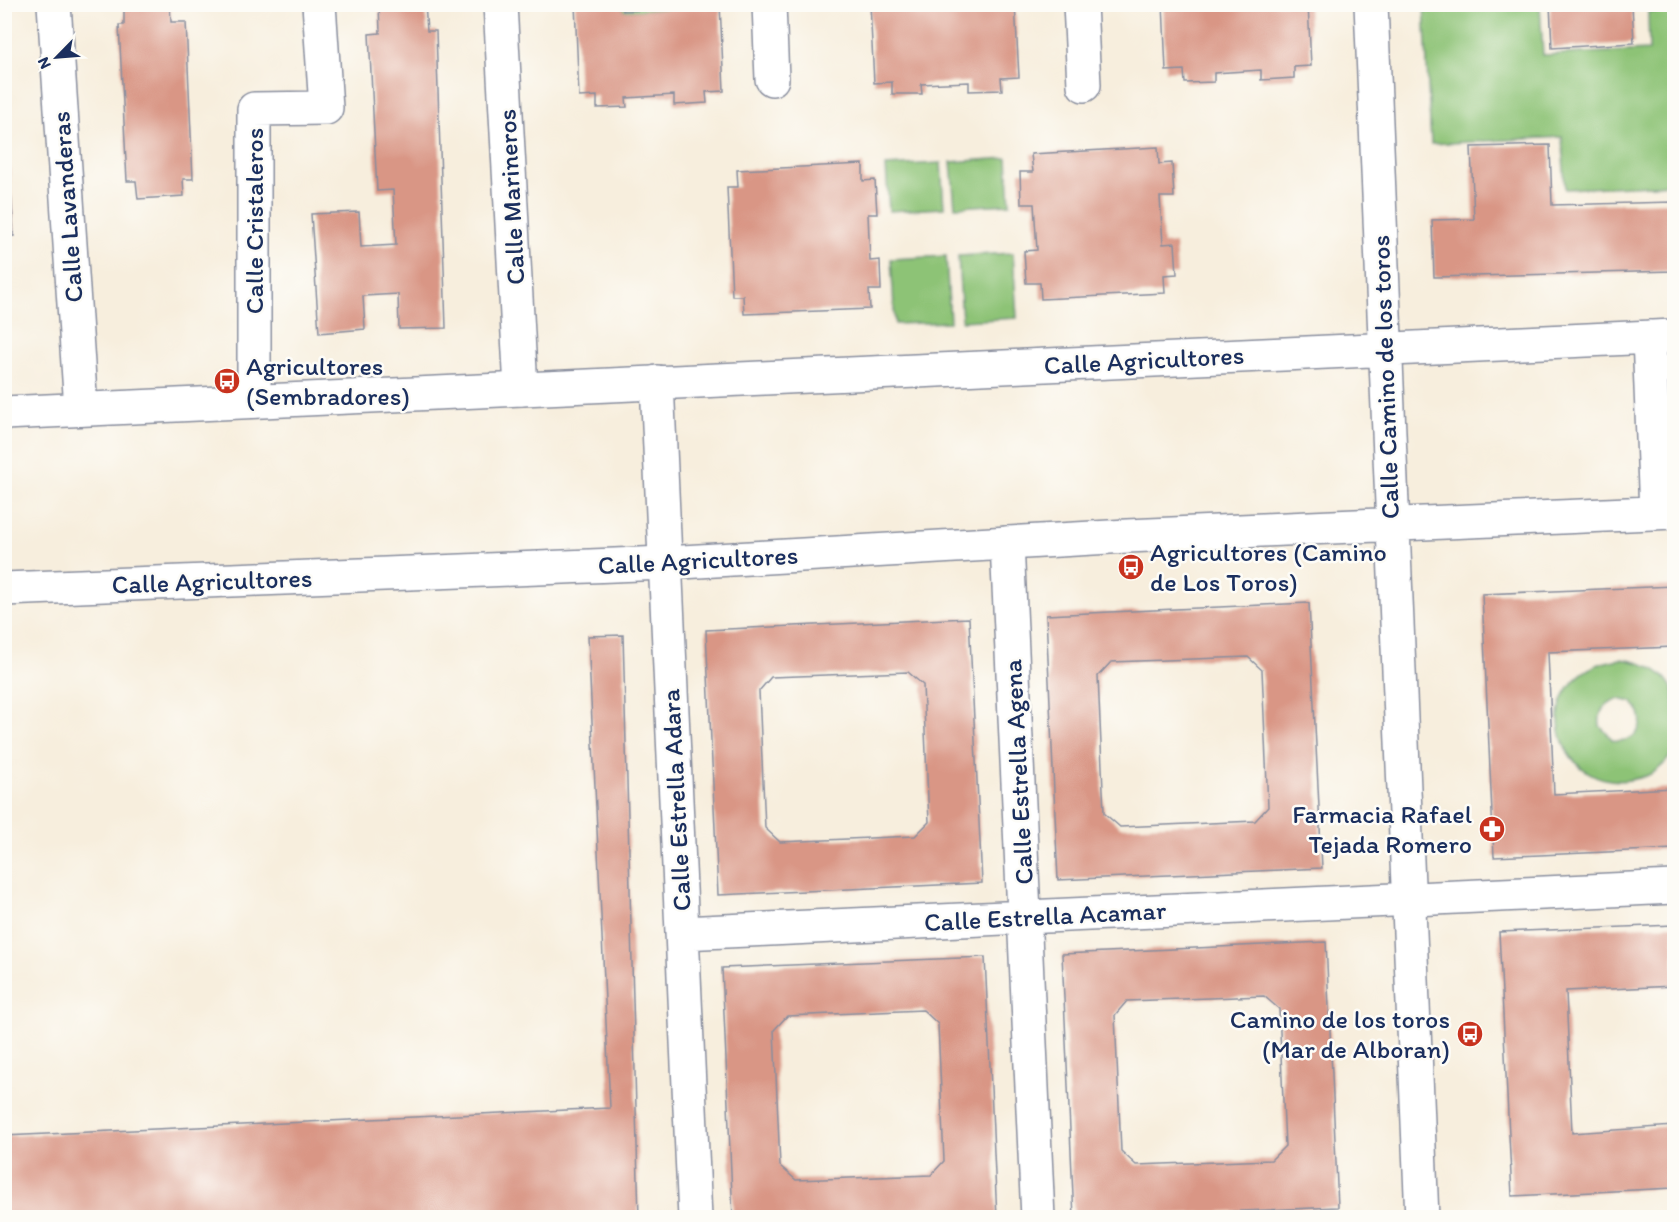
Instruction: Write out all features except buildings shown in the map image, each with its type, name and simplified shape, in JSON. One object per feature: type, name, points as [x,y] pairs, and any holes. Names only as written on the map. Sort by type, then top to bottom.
[{"type":"street","name":"Calle Lavanderas","points":[[54,4],[81,409]]},
{"type":"street","name":"Calle Cristaleros","points":[[254,401],[254,109],[326,108],[319,4]]},
{"type":"street","name":"Calle Marineros","points":[[500,4],[521,388]]},
{"type":"street","points":[[769,4],[772,79]]},
{"type":"street","points":[[1080,4],[1084,85]]},
{"type":"street","name":"Calle Camino de los toros","points":[[1371,4],[1391,524],[1422,1218]]},
{"type":"street","name":"Calle Agricultores","points":[[4,413],[1662,336]]},
{"type":"street","points":[[1662,336],[1665,512]]},
{"type":"street","name":"Calle Estrella Adara","points":[[657,382],[695,1218]]},
{"type":"street","name":"Calle Agricultores","points":[[4,589],[665,563],[1007,543],[1665,512]]},
{"type":"street","name":"Calle Estrella Agena","points":[[1007,543],[1038,1218]]},
{"type":"street","name":"Calle Estrella Acamar","points":[[682,933],[1674,887]]},
{"type":"green space","points":[[622,5],[669,5],[669,9],[623,11]]},
{"type":"green space","points":[[1424,5],[1540,5],[1543,55],[1649,50],[1648,12],[1674,11],[1674,184],[1565,189],[1562,137],[1431,144]]},
{"type":"green space","points":[[1007,158],[1010,204],[955,207],[951,162]]},
{"type":"green space","points":[[941,163],[944,208],[889,211],[886,166]]},
{"type":"green space","points":[[1013,253],[1017,318],[962,321],[958,256]]},
{"type":"green space","points":[[946,256],[950,322],[895,324],[891,259]]},
{"type":"green space","points":[[1621,659],[1630,660],[1653,668],[1670,684],[1674,692],[1675,741],[1673,752],[1655,771],[1646,776],[1614,780],[1589,773],[1571,756],[1561,734],[1560,710],[1569,687],[1589,669]],"holes":[[[1618,699],[1632,702],[1640,716],[1639,730],[1629,739],[1613,740],[1600,726],[1601,712],[1609,703]]]},
{"type":"place","name":"Agricultores (Sembradores)","points":[[227,381]]},
{"type":"place","name":"Agricultores (Camino de Los Toros)","points":[[1131,567]]},
{"type":"place","name":"Farmacia Rafael Tejada Romero","points":[[1492,829]]},
{"type":"place","name":"Camino de los toros (Mar de Alboran)","points":[[1470,1034]]}]
